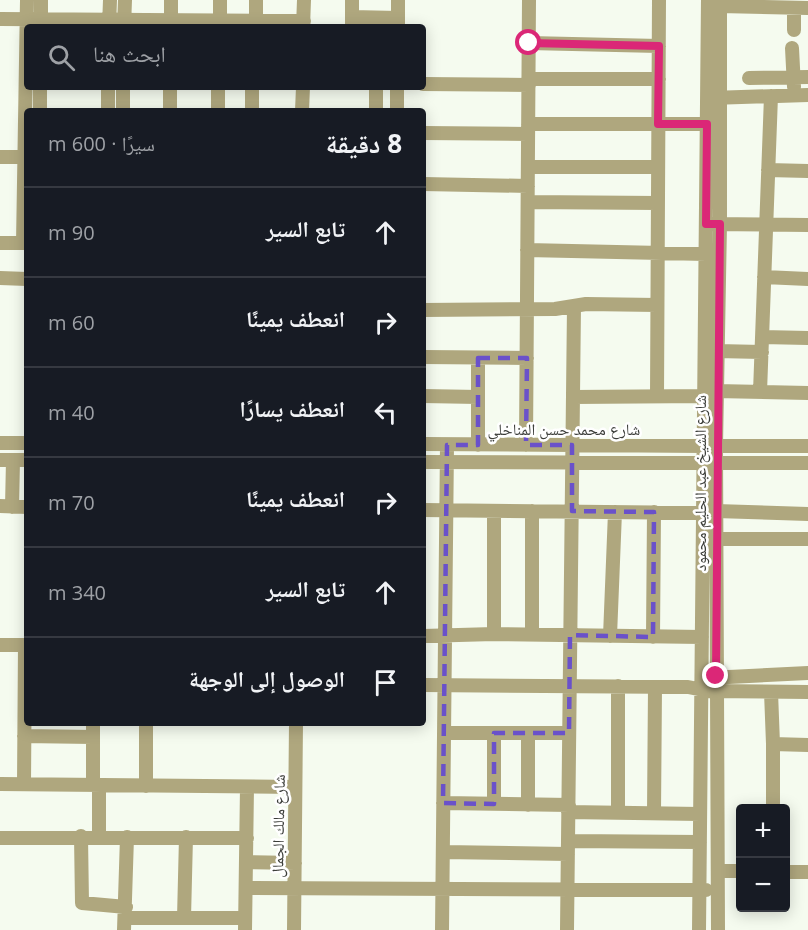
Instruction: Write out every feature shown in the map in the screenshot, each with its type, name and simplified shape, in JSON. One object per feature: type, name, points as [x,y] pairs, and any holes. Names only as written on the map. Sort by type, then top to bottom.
[{"type":"street","points":[[27,0],[36,22]]},
{"type":"street","points":[[36,22],[41,0]]},
{"type":"street","points":[[109,23],[110,0]]},
{"type":"street","points":[[124,23],[125,0]]},
{"type":"street","points":[[171,0],[171,23]]},
{"type":"street","points":[[220,0],[220,20]]},
{"type":"street","points":[[256,0],[256,20]]},
{"type":"street","points":[[0,19],[109,23],[256,20],[303,24],[304,0]]},
{"type":"street","points":[[352,0],[352,22],[398,23],[398,0]]},
{"type":"street","points":[[526,445],[529,0]]},
{"type":"street","points":[[657,396],[659,0]]},
{"type":"street","points":[[716,2],[800,6],[794,30]]},
{"type":"street","name":"شارع الشيخ عبد الحليم محمود","points":[[699,930],[702,637],[710,512],[710,393],[706,254],[713,224],[716,2]]},
{"type":"street","points":[[529,43],[659,46]]},
{"type":"street","points":[[714,98],[801,95],[793,78],[792,48]]},
{"type":"street","points":[[748,78],[808,77]]},
{"type":"street","points":[[426,84],[658,79]]},
{"type":"street","points":[[26,90],[26,108]]},
{"type":"street","points":[[40,90],[40,108]]},
{"type":"street","points":[[108,90],[108,108]]},
{"type":"street","points":[[123,90],[123,108]]},
{"type":"street","points":[[170,90],[170,108]]},
{"type":"street","points":[[218,90],[218,108]]},
{"type":"street","points":[[252,90],[252,108]]},
{"type":"street","points":[[303,90],[303,108]]},
{"type":"street","points":[[376,90],[376,108]]},
{"type":"street","points":[[397,90],[397,108]]},
{"type":"street","points":[[760,392],[771,96]]},
{"type":"street","name":"شارع الشيخ عبد الحليم محمود","points":[[710,393],[717,351],[707,124],[714,98]]},
{"type":"street","points":[[426,133],[707,124]]},
{"type":"street","points":[[0,157],[24,157]]},
{"type":"street","points":[[528,167],[658,167]]},
{"type":"street","points":[[768,170],[808,171]]},
{"type":"street","points":[[426,184],[528,186]]},
{"type":"street","points":[[528,202],[658,203]]},
{"type":"street","points":[[713,224],[808,225]]},
{"type":"street","points":[[0,243],[24,243]]},
{"type":"street","points":[[527,250],[706,254]]},
{"type":"street","points":[[764,277],[808,279]]},
{"type":"street","points":[[0,278],[24,279]]},
{"type":"street","points":[[426,310],[560,309],[574,306],[657,305]]},
{"type":"street","points":[[567,930],[574,306]]},
{"type":"street","points":[[762,338],[808,338]]},
{"type":"street","points":[[717,351],[762,352]]},
{"type":"street","points":[[426,357],[527,358]]},
{"type":"street","points":[[478,358],[478,445]]},
{"type":"street","points":[[573,397],[760,392],[808,393]]},
{"type":"street","points":[[426,396],[478,397]]},
{"type":"street","points":[[0,443],[24,443]]},
{"type":"street","name":"شارع محمد حسن المناخلي","points":[[426,444],[808,446]]},
{"type":"street","points":[[442,930],[447,445]]},
{"type":"street","points":[[13,460],[6,507],[24,507]]},
{"type":"street","name":"شارع محمد حسن المناخلي","points":[[426,462],[808,463]]},
{"type":"street","points":[[426,510],[808,514]]},
{"type":"street","points":[[494,511],[494,634]]},
{"type":"street","points":[[532,511],[532,634]]},
{"type":"street","points":[[610,636],[615,512]]},
{"type":"street","points":[[653,637],[654,512]]},
{"type":"street","name":"شارع الشيخ عبد الحليم محمود","points":[[702,683],[716,539],[710,512]]},
{"type":"street","points":[[771,513],[771,539]]},
{"type":"street","points":[[716,539],[808,539]]},
{"type":"street","points":[[426,636],[532,634],[702,637]]},
{"type":"street","points":[[0,645],[24,645]]},
{"type":"street","points":[[426,685],[655,687],[808,673]]},
{"type":"street","name":"شارع الشيخ عبد الحليم محمود","points":[[702,683],[716,691],[718,930]]},
{"type":"street","points":[[618,686],[618,812]]},
{"type":"street","points":[[654,813],[655,687]]},
{"type":"street","points":[[716,691],[808,692]]},
{"type":"street","points":[[771,692],[773,804]]},
{"type":"street","points":[[24,784],[25,726]]},
{"type":"street","points":[[93,726],[99,837]]},
{"type":"street","points":[[146,726],[146,786]]},
{"type":"street","name":"شارع مالك الجمال","points":[[294,930],[296,726]]},
{"type":"street","points":[[444,733],[569,733]]},
{"type":"street","points":[[494,733],[494,804]]},
{"type":"street","points":[[528,733],[528,805]]},
{"type":"street","points":[[24,736],[93,737]]},
{"type":"street","points":[[773,744],[808,745]]},
{"type":"street","points":[[0,784],[295,787]]},
{"type":"street","points":[[81,836],[82,903],[125,918],[184,918],[245,924],[247,787]]},
{"type":"street","points":[[443,803],[700,814]]},
{"type":"street","points":[[0,838],[81,836],[247,838]]},
{"type":"street","points":[[125,918],[127,837]]},
{"type":"street","points":[[184,918],[186,837]]},
{"type":"street","points":[[443,852],[700,843]]},
{"type":"street","points":[[246,862],[294,863]]},
{"type":"street","points":[[719,871],[736,872]]},
{"type":"street","points":[[790,872],[808,872]]},
{"type":"street","points":[[246,888],[294,893],[443,888],[719,890]]},
{"type":"highlighted area","points":[[478,358],[527,358],[526,445],[572,445],[572,511],[654,512],[653,637],[570,635],[569,733],[494,733],[494,804],[443,803],[447,445],[478,445]]},
{"type":"route","points":[[529,43],[659,46],[658,124],[707,124],[706,224],[720,224],[716,391],[716,676]]}]
